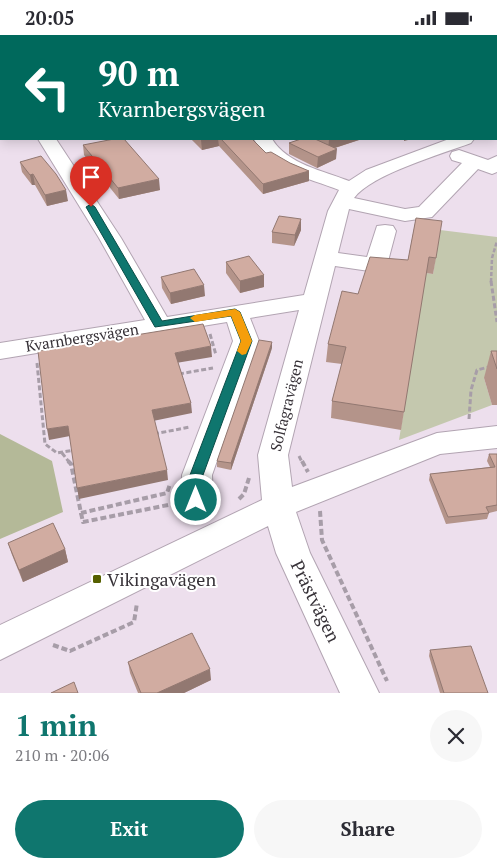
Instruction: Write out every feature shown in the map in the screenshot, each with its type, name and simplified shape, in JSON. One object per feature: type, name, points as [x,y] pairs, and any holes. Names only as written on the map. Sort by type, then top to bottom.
[{"type":"street","points":[[48,140],[110,238],[159,324]]},
{"type":"street","points":[[264,140],[268,148],[284,161],[347,194],[405,215],[425,213],[460,150]]},
{"type":"street","points":[[347,194],[373,174],[460,150],[492,168],[497,162]]},
{"type":"street","name":"Solfagravägen","points":[[278,506],[273,455],[325,258],[347,194]]},
{"type":"street","points":[[325,258],[376,265],[385,231]]},
{"type":"street","name":"Kvarnbergsvägen","points":[[0,351],[159,324],[313,301]]},
{"type":"street","points":[[196,500],[197,475],[246,341],[235,312]]},
{"type":"street","points":[[0,643],[314,489],[437,444],[497,437]]},
{"type":"street","name":"Prästvägen","points":[[278,506],[308,547],[374,689]]},
{"type":"path","points":[[497,241],[493,253],[490,290],[497,322]]},
{"type":"path","points":[[205,317],[218,361]]},
{"type":"path","points":[[34,345],[46,444],[57,453],[81,449]]},
{"type":"path","points":[[467,440],[471,390],[477,370],[497,365]]},
{"type":"path","points":[[177,374],[216,367],[213,376]]},
{"type":"path","points":[[41,397],[50,396]]},
{"type":"path","points":[[146,435],[193,426],[190,434]]},
{"type":"path","points":[[296,450],[320,504],[308,547],[374,689]]},
{"type":"path","points":[[62,453],[71,464],[83,523],[196,500]]},
{"type":"path","points":[[80,513],[167,493],[174,476]]},
{"type":"path","points":[[45,649],[54,645],[70,651],[134,622],[137,603],[145,599]]},
{"type":"green space","points":[[440,230],[497,237],[497,378],[484,378],[492,405],[399,440],[426,273],[433,274]]},
{"type":"green space","points":[[0,434],[52,461],[63,512],[0,539]]},
{"type":"building","points":[[109,140],[125,140],[159,179],[118,188],[83,145]]},
{"type":"building","points":[[222,140],[253,140],[266,153],[271,152],[309,171],[263,184]]},
{"type":"building","points":[[298,140],[317,140],[337,149],[318,157],[289,143]]},
{"type":"building","points":[[41,156],[66,190],[45,195],[33,174],[30,175],[20,162]]},
{"type":"building","points":[[279,216],[301,219],[295,235],[272,232]]},
{"type":"building","points":[[416,218],[442,221],[436,258],[429,257],[404,412],[332,401],[346,347],[328,344],[342,291],[358,294],[370,257],[408,260]]},
{"type":"building","points":[[249,256],[264,275],[240,281],[226,262]]},
{"type":"building","points":[[194,269],[204,285],[170,293],[161,277]]},
{"type":"building","points":[[203,324],[211,346],[175,353],[191,403],[152,410],[167,470],[77,488],[68,426],[47,429],[38,351]]},
{"type":"building","points":[[259,340],[272,342],[231,463],[217,461]]},
{"type":"building","points":[[491,351],[497,351],[497,369]]},
{"type":"building","points":[[489,454],[497,454],[497,505],[486,507],[489,513],[448,517],[430,474],[495,467]]},
{"type":"building","points":[[53,523],[65,549],[19,570],[8,543]]},
{"type":"building","points":[[192,633],[210,669],[157,693],[141,693],[128,662]]},
{"type":"building","points":[[471,646],[488,693],[444,693],[430,650]]},
{"type":"building","points":[[74,682],[78,693],[51,693]]},
{"type":"slow traffic","points":[[195,318],[235,312],[246,341],[242,351]]},
{"type":"place","name":"Vikingavägen","points":[[97,579]]},
{"type":"route","points":[[91,207],[159,324],[235,312],[246,341],[197,475],[196,500]]}]
